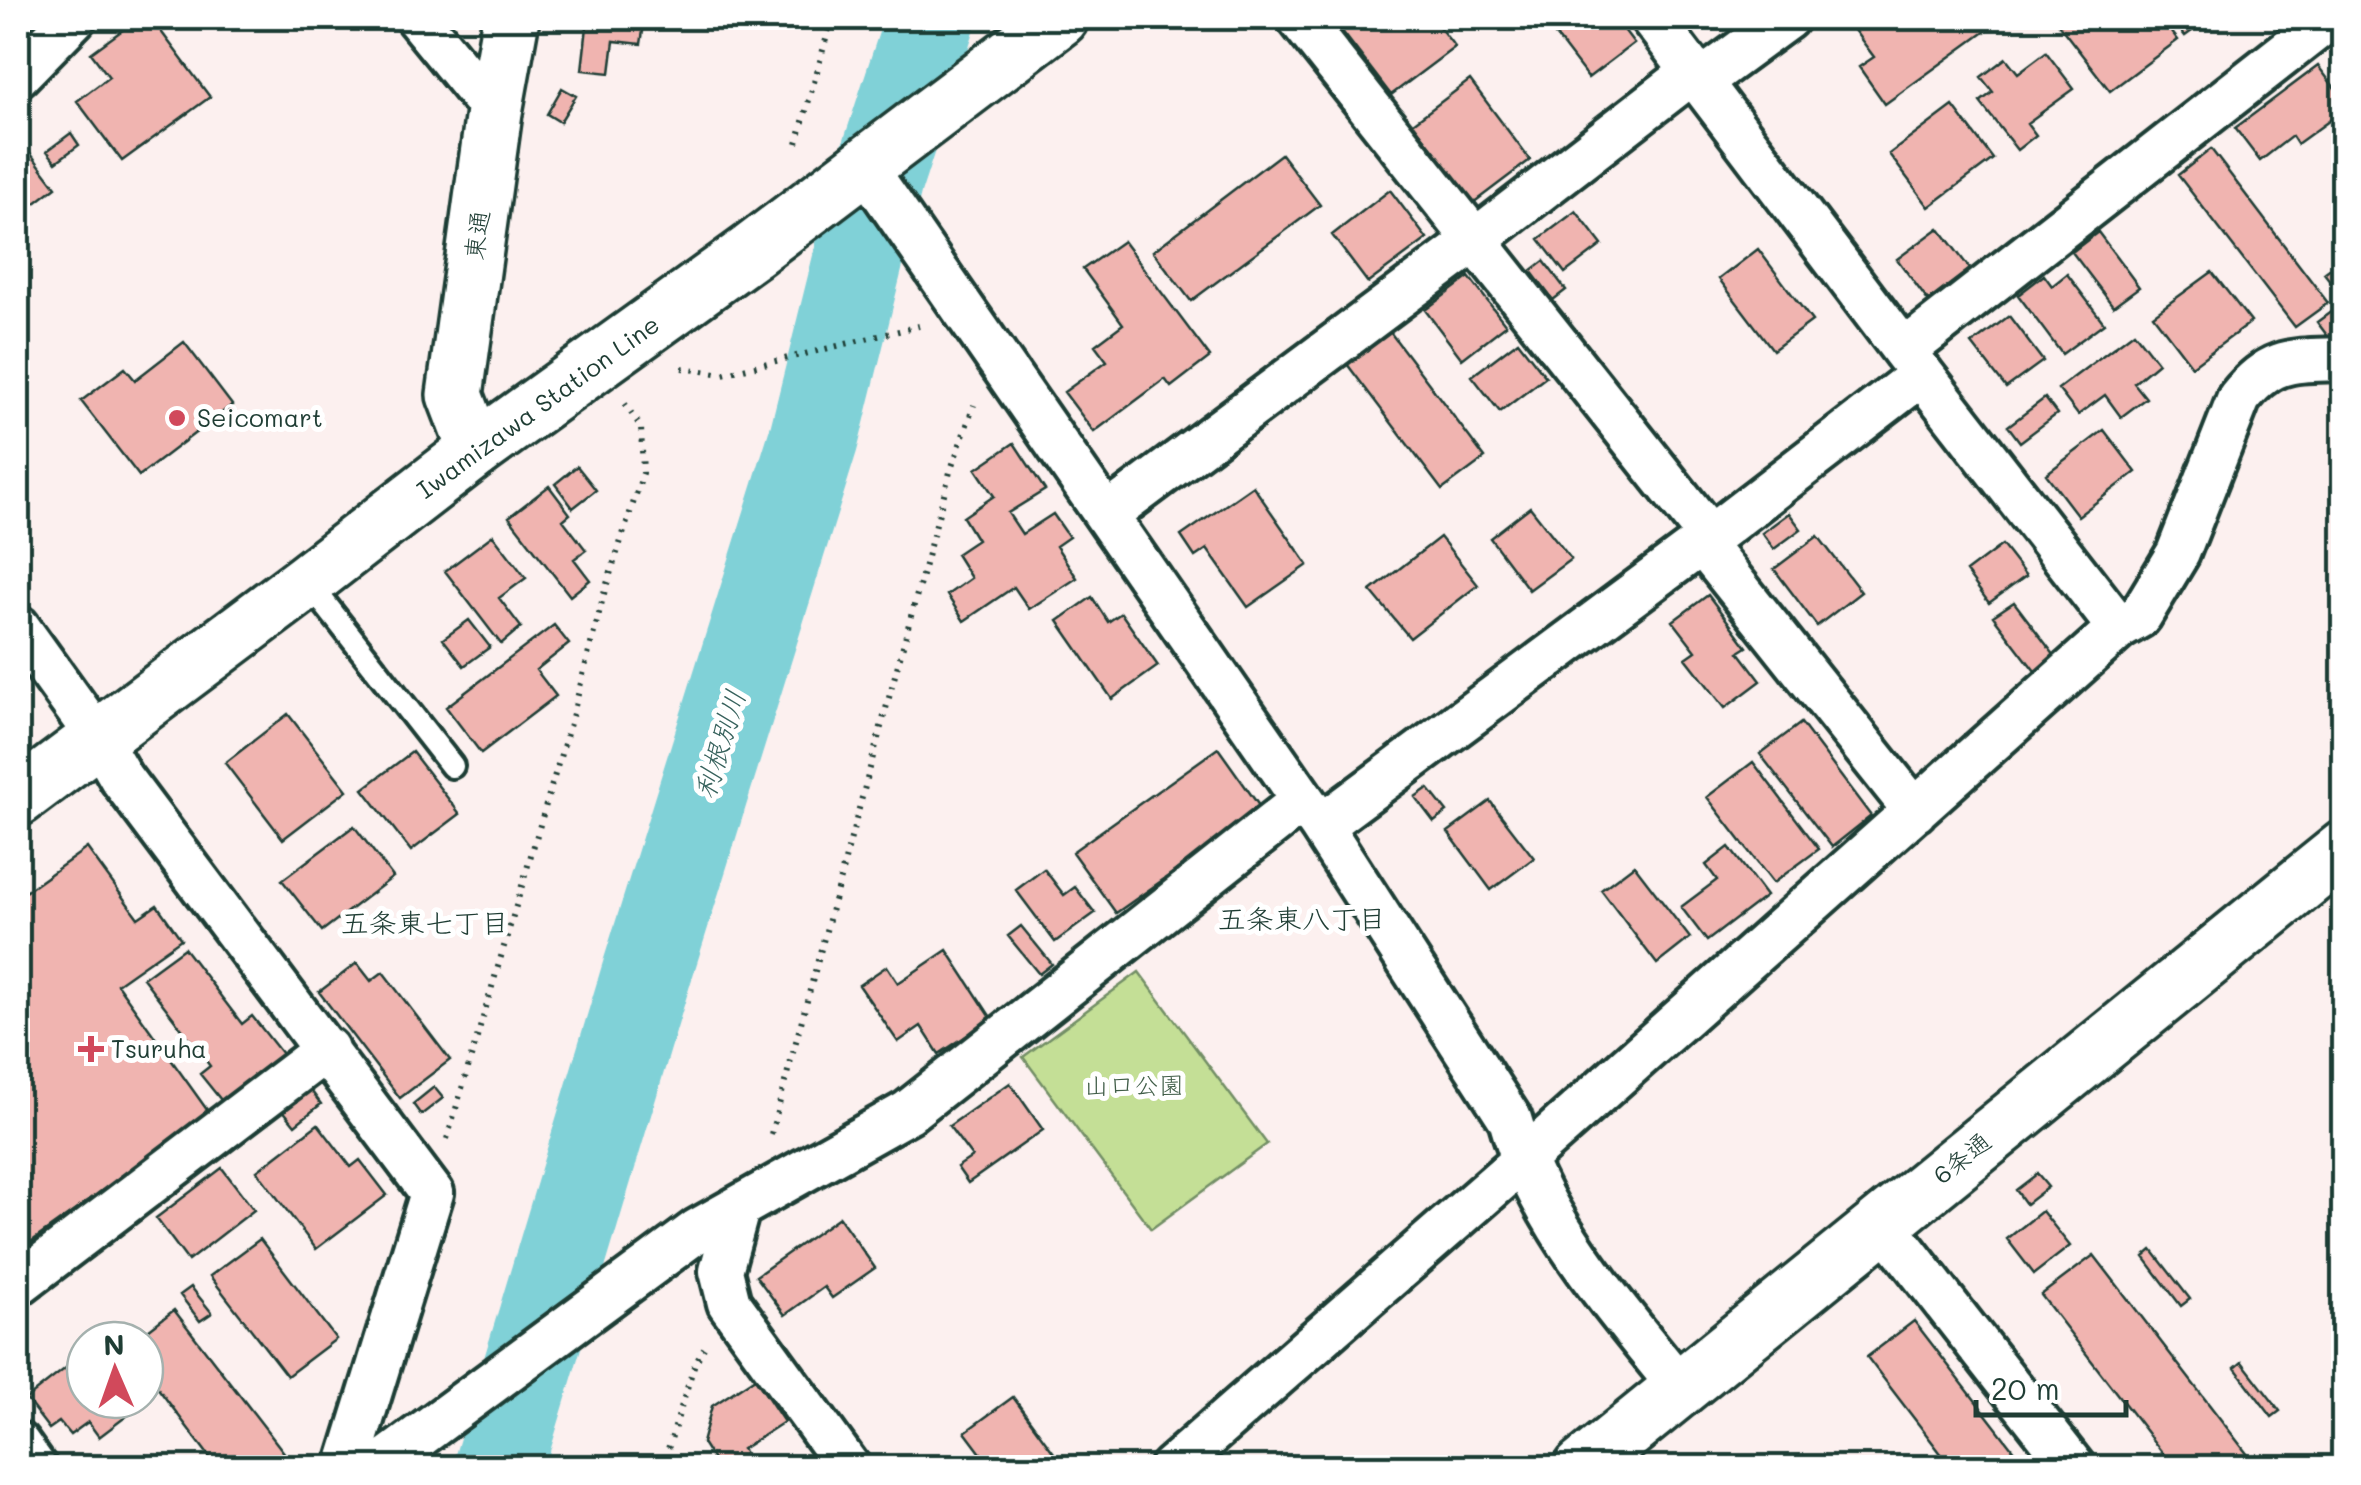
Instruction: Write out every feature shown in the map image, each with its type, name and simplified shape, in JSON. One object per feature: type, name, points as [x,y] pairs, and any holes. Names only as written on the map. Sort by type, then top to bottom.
[{"type":"street","points":[[18,75],[74,18]]},
{"type":"street","points":[[417,18],[494,112]]},
{"type":"street","name":"東通","points":[[476,450],[455,394],[494,112],[512,18]]},
{"type":"street","points":[[1299,18],[1915,812]]},
{"type":"street","points":[[1652,18],[2119,628]]},
{"type":"street","points":[[1107,515],[1697,76],[1787,18]]},
{"type":"street","points":[[383,1462],[698,1230],[908,1112],[1311,813],[1706,540],[2330,18]]},
{"type":"street","name":"Iwamizawa Station Line","points":[[18,798],[476,450],[752,251],[1046,28]]},
{"type":"street","points":[[864,167],[1311,813],[1510,1120],[1522,1161],[1551,1219],[1681,1389]]},
{"type":"street","points":[[1171,1468],[1522,1161],[2119,628],[2140,616],[2178,552],[2238,398],[2256,377],[2276,365],[2344,360]]},
{"type":"street","points":[[18,627],[98,738],[121,778],[432,1193],[347,1468]]},
{"type":"street","name":"6条通","points":[[1582,1468],[2344,849]]},
{"type":"street","points":[[18,1284],[326,1049]]},
{"type":"street","points":[[755,1199],[721,1271],[729,1303],[849,1468]]},
{"type":"street","points":[[1882,1222],[2074,1468]]},
{"type":"street","points":[[18,1444],[35,1468]]},
{"type":"lane","points":[[307,581],[452,766]]},
{"type":"path","points":[[797,143],[832,18]]},
{"type":"path","points":[[676,368],[722,374],[934,322],[959,302]]},
{"type":"path","points":[[755,1199],[950,472],[994,352]]},
{"type":"path","points":[[432,1193],[574,710],[605,590],[643,473],[641,427],[598,363]]},
{"type":"path","points":[[662,1468],[695,1363],[729,1303]]},
{"type":"green space","points":[[2343,927],[2343,994],[2332,936]]},
{"type":"green space","name":"山口公園","points":[[1139,972],[1267,1144],[1151,1229],[1023,1057]]},
{"type":"building","points":[[139,18],[151,18],[210,97],[122,161],[77,101],[109,77],[91,53]]},
{"type":"building","points":[[588,18],[645,18],[641,44],[614,41],[610,73],[582,70]]},
{"type":"building","points":[[1332,18],[1432,18],[1455,47],[1391,95]]},
{"type":"building","points":[[1542,18],[1615,18],[1634,43],[1588,78]]},
{"type":"building","points":[[1845,18],[1976,18],[1986,31],[1885,104],[1859,67],[1874,57]]},
{"type":"building","points":[[2069,18],[2161,18],[2178,40],[2110,91],[2059,25]]},
{"type":"building","points":[[2171,18],[2210,18],[2185,36]]},
{"type":"building","points":[[2344,41],[2344,68],[2331,51]]},
{"type":"building","points":[[2046,52],[2074,89],[2027,123],[2036,135],[2017,150],[1980,102],[1993,92],[1981,77],[2006,58],[2018,73]]},
{"type":"building","points":[[2318,66],[2344,100],[2344,110],[2297,144],[2292,136],[2260,161],[2235,128]]},
{"type":"building","points":[[1470,80],[1530,160],[1473,203],[1413,123]]},
{"type":"building","points":[[562,88],[576,96],[560,122],[547,114]]},
{"type":"building","points":[[1953,106],[1993,159],[1929,207],[1889,154]]},
{"type":"building","points":[[71,133],[79,145],[56,162],[47,151]]},
{"type":"building","points":[[18,137],[56,187],[18,216]]},
{"type":"building","points":[[2211,149],[2328,303],[2295,327],[2178,175]]},
{"type":"building","points":[[1281,154],[1320,205],[1191,301],[1153,251]]},
{"type":"building","points":[[1390,190],[1427,239],[1368,283],[1332,235]]},
{"type":"building","points":[[1576,211],[1602,245],[1565,273],[1539,239]]},
{"type":"building","points":[[1939,228],[1970,269],[1928,301],[1897,259]]},
{"type":"building","points":[[2098,232],[2139,287],[2113,306],[2072,252]]},
{"type":"building","points":[[1123,241],[1210,357],[1171,387],[1165,379],[1094,432],[1064,392],[1107,361],[1095,345],[1123,324],[1083,269]]},
{"type":"building","points":[[1758,249],[1812,321],[1773,350],[1719,279]]},
{"type":"building","points":[[2344,258],[2344,299],[2324,273]]},
{"type":"building","points":[[1544,261],[1566,290],[1553,300],[1531,271]]},
{"type":"building","points":[[2212,272],[2251,322],[2192,366],[2153,315]]},
{"type":"building","points":[[2067,274],[2104,323],[2062,354],[2018,295],[2044,275],[2052,286]]},
{"type":"building","points":[[1469,277],[1506,325],[1462,359],[1425,310]]},
{"type":"building","points":[[2339,306],[2344,312],[2344,327],[2329,338],[2317,322]]},
{"type":"building","points":[[2009,316],[2043,361],[2006,388],[1972,344]]},
{"type":"building","points":[[1390,332],[1485,458],[1442,490],[1347,364]]},
{"type":"building","points":[[2134,332],[2158,363],[2134,383],[2146,398],[2121,417],[2105,395],[2078,415],[2058,389]]},
{"type":"building","points":[[1518,341],[1546,377],[1500,412],[1472,376]]},
{"type":"building","points":[[184,342],[232,405],[139,476],[81,401],[125,368],[135,380]]},
{"type":"building","points":[[2045,398],[2057,414],[2020,442],[2008,426]]},
{"type":"building","points":[[2104,430],[2136,472],[2078,516],[2046,474]]},
{"type":"building","points":[[1014,443],[1045,490],[1008,513],[1022,534],[1053,514],[1069,537],[1056,546],[1077,578],[1029,609],[1014,587],[964,621],[947,595],[971,578],[956,554],[977,540],[963,517],[994,496],[976,469]]},
{"type":"building","points":[[577,466],[596,490],[573,508],[555,484]]},
{"type":"building","points":[[549,486],[570,514],[563,520],[586,550],[574,559],[590,580],[570,596],[509,517]]},
{"type":"building","points":[[1253,486],[1308,565],[1248,607],[1207,549],[1195,557],[1181,536]]},
{"type":"building","points":[[1530,507],[1571,559],[1529,590],[1490,538]]},
{"type":"building","points":[[1789,513],[1801,529],[1774,549],[1762,533]]},
{"type":"building","points":[[493,535],[526,578],[499,598],[521,627],[501,644],[445,571]]},
{"type":"building","points":[[1818,536],[1861,592],[1817,626],[1774,569]]},
{"type":"building","points":[[1440,537],[1478,585],[1410,638],[1371,591]]},
{"type":"building","points":[[2002,545],[2026,576],[1989,603],[1966,572]]},
{"type":"building","points":[[1708,595],[1747,647],[1739,652],[1761,681],[1725,708],[1686,658],[1696,651],[1673,621]]},
{"type":"building","points":[[1092,597],[1108,622],[1121,613],[1158,666],[1112,699],[1058,621]]},
{"type":"building","points":[[2014,602],[2058,660],[2038,675],[1993,616]]},
{"type":"building","points":[[469,620],[490,647],[464,666],[443,639]]},
{"type":"building","points":[[554,625],[569,644],[536,670],[556,696],[481,753],[446,707]]},
{"type":"building","points":[[288,714],[347,790],[283,839],[225,763]]},
{"type":"building","points":[[1801,723],[1871,816],[1832,847],[1760,754]]},
{"type":"building","points":[[1218,748],[1262,810],[1116,913],[1072,852]]},
{"type":"building","points":[[412,752],[460,814],[411,851],[363,789]]},
{"type":"building","points":[[1753,762],[1819,849],[1773,883],[1707,797]]},
{"type":"building","points":[[1428,788],[1447,812],[1434,822],[1415,797]]},
{"type":"building","points":[[1490,801],[1534,858],[1491,890],[1448,832]]},
{"type":"building","points":[[354,826],[393,877],[322,931],[282,880]]},
{"type":"building","points":[[1729,847],[1766,896],[1707,941],[1681,907],[1717,880],[1706,865]]},
{"type":"building","name":"Tsuruha","points":[[87,848],[138,918],[157,905],[181,939],[117,984],[210,1114],[18,1251],[18,897]]},
{"type":"building","points":[[1634,865],[1690,938],[1657,964],[1601,890]]},
{"type":"building","points":[[1044,869],[1064,895],[1075,887],[1095,913],[1055,942],[1016,890]]},
{"type":"building","points":[[1021,926],[1052,964],[1039,974],[1008,936]]},
{"type":"building","points":[[184,948],[242,1024],[252,1016],[286,1059],[225,1105],[200,1074],[210,1066],[143,978]]},
{"type":"building","points":[[947,950],[992,1019],[939,1054],[921,1026],[898,1042],[859,985],[887,966],[898,983]]},
{"type":"building","points":[[357,963],[371,981],[383,972],[450,1060],[400,1098],[319,992]]},
{"type":"building","points":[[1010,1083],[1043,1130],[968,1183],[957,1167],[972,1157],[949,1126]]},
{"type":"building","points":[[434,1087],[443,1098],[421,1115],[413,1104]]},
{"type":"building","points":[[309,1088],[321,1104],[295,1125],[282,1109]]},
{"type":"building","points":[[318,1124],[351,1167],[360,1160],[387,1195],[316,1249],[257,1171]]},
{"type":"building","points":[[222,1168],[254,1210],[188,1261],[156,1218]]},
{"type":"building","points":[[2037,1174],[2048,1187],[2026,1204],[2016,1190]]},
{"type":"building","points":[[2042,1211],[2070,1246],[2034,1274],[2007,1239]]},
{"type":"building","points":[[839,1217],[875,1268],[832,1298],[824,1287],[785,1315],[756,1276]]},
{"type":"building","points":[[260,1239],[336,1339],[287,1376],[210,1276]]},
{"type":"building","points":[[2152,1250],[2190,1299],[2181,1306],[2144,1257]]},
{"type":"building","points":[[2094,1255],[2258,1468],[2174,1468],[2041,1295]]},
{"type":"building","points":[[191,1287],[212,1313],[200,1321],[180,1295]]},
{"type":"building","points":[[174,1310],[292,1463],[287,1468],[218,1468],[165,1398],[165,1320],[161,1320]]},
{"type":"building","points":[[1914,1321],[2015,1452],[1995,1468],[1952,1468],[1867,1357]]},
{"type":"building","points":[[2242,1362],[2280,1411],[2272,1417],[2235,1368]]},
{"type":"building","points":[[65,1369],[65,1420],[121,1420],[99,1437],[88,1422],[70,1435],[59,1422],[49,1429],[26,1399]]},
{"type":"building","points":[[755,1378],[784,1422],[742,1449],[754,1466],[718,1468],[702,1443],[712,1406]]},
{"type":"building","points":[[1013,1397],[1065,1468],[992,1468],[965,1432]]},
{"type":"building","points":[[145,1455],[155,1468],[129,1468]]},
{"type":"waterway","name":"利根別川","points":[[498,1468],[647,972],[814,438],[878,180],[931,18]]},
{"type":"place","name":"Seicomart","points":[[177,418]]},
{"type":"place","name":"Tsuruha","points":[[91,1049]]},
{"type":"district","name":"五条東八丁目","points":[[1302,919]]},
{"type":"district","name":"五条東七丁目","points":[[425,923]]}]
